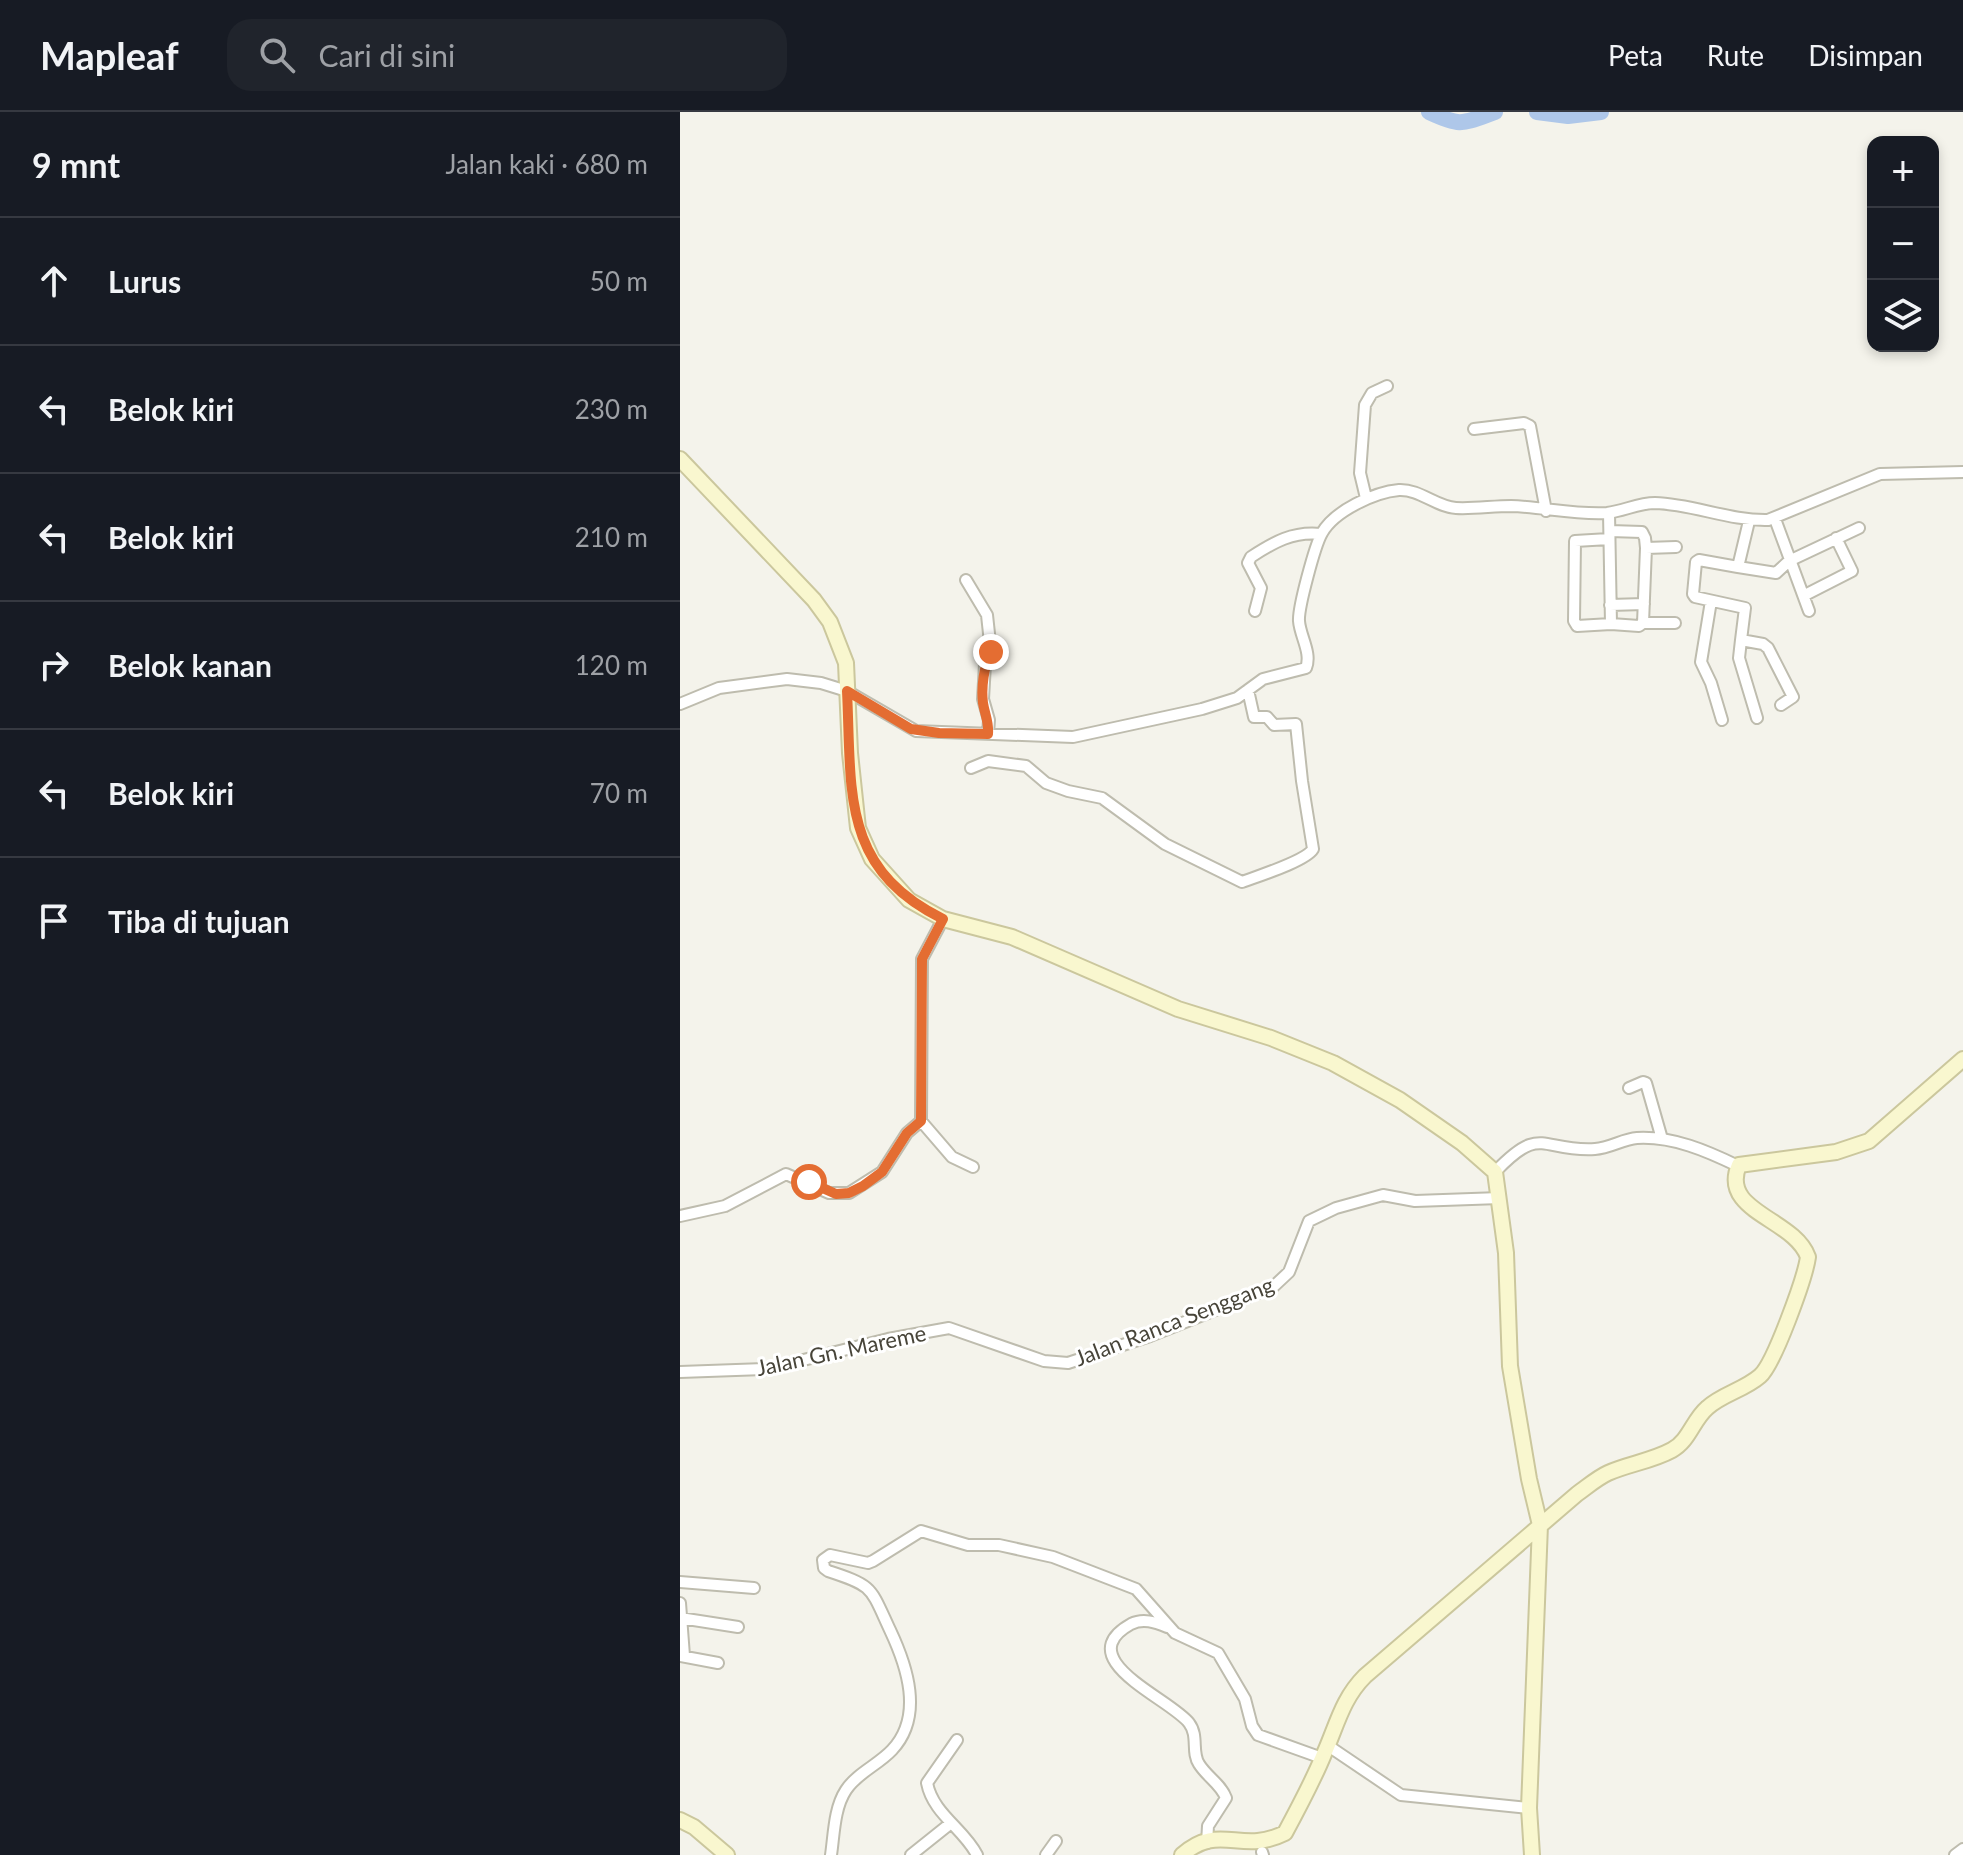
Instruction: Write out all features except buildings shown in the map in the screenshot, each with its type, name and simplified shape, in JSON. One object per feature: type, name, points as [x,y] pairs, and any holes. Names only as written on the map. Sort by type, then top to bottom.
[{"type":"street","points":[[1366,498],[1360,473],[1365,405],[1372,393],[1387,386]]},
{"type":"street","points":[[1474,429],[1524,423],[1530,426],[1546,511]]},
{"type":"street","points":[[680,459],[814,600],[830,622],[844,652],[858,828],[862,841],[888,881],[909,900],[943,919],[1012,937],[1178,1009],[1271,1038],[1333,1063],[1400,1100],[1462,1143],[1495,1172],[1506,1253],[1510,1366],[1540,1525],[1529,1808],[1532,1855]]},
{"type":"street","points":[[680,704],[719,688],[770,680],[803,680],[847,691],[911,729],[939,733],[1073,737],[1109,731],[1237,698],[1263,679],[1303,669],[1307,665],[1299,611],[1321,534],[1366,498],[1407,490],[1452,508],[1513,506],[1546,511],[1609,513],[1652,503],[1680,505],[1749,521],[1775,519],[1880,474],[1963,472]]},
{"type":"street","points":[[1609,513],[1611,624]]},
{"type":"street","points":[[1775,519],[1809,611]]},
{"type":"street","points":[[1738,567],[1749,521]]},
{"type":"street","points":[[1757,718],[1739,658],[1745,608],[1693,595],[1697,561],[1701,559],[1772,574],[1789,561],[1859,528]]},
{"type":"street","points":[[1643,623],[1646,548],[1642,532],[1575,541],[1574,621],[1579,626],[1675,623]]},
{"type":"street","points":[[1255,611],[1261,588],[1248,563],[1251,557],[1292,535],[1321,534]]},
{"type":"street","points":[[1805,595],[1852,571],[1836,538]]},
{"type":"street","points":[[1646,548],[1676,547]]},
{"type":"street","points":[[966,580],[988,621],[991,652],[985,664],[983,703],[989,720],[988,734]]},
{"type":"street","points":[[1711,601],[1701,662],[1722,720]]},
{"type":"street","points":[[1610,605],[1644,604]]},
{"type":"street","points":[[1741,640],[1763,644],[1768,648],[1793,697],[1781,705]]},
{"type":"street","points":[[971,768],[988,761],[1023,765],[1046,783],[1102,798],[1165,844],[1242,882],[1293,863],[1311,854],[1313,849],[1296,724],[1273,725],[1267,717],[1254,717],[1248,690]]},
{"type":"street","points":[[943,919],[922,959],[921,1121],[952,1157],[973,1167]]},
{"type":"street","points":[[1495,1172],[1517,1150],[1533,1143],[1594,1149],[1637,1138],[1662,1139],[1704,1150],[1738,1166],[1751,1161],[1836,1152],[1869,1141],[1963,1059]]},
{"type":"street","points":[[1629,1088],[1646,1083],[1662,1139]]},
{"type":"street","points":[[680,1216],[725,1206],[786,1174],[829,1193],[849,1193],[882,1172],[907,1133],[921,1121]]},
{"type":"street","points":[[1182,1855],[1196,1844],[1207,1843],[1240,1854],[1262,1854],[1275,1844],[1285,1833],[1324,1752],[1340,1709],[1354,1687],[1577,1494],[1608,1473],[1670,1452],[1679,1446],[1703,1411],[1758,1378],[1771,1363],[1808,1257],[1789,1231],[1746,1203],[1738,1194],[1735,1187],[1738,1166]]},
{"type":"street","name":"Jalan Ranca Senggang","points":[[1044,1361],[1068,1363],[1150,1336],[1273,1287],[1289,1272],[1309,1221],[1336,1208],[1383,1195],[1415,1201],[1500,1198]]},
{"type":"street","name":"Jalan Gn. Mareme","points":[[680,1372],[767,1369],[888,1339],[949,1328],[1044,1361]]},
{"type":"street","points":[[831,1855],[839,1806],[846,1790],[892,1749],[905,1726],[912,1695],[898,1646],[872,1592],[865,1584],[828,1571],[823,1564],[826,1556],[873,1561],[921,1531],[976,1547],[999,1545],[1031,1551],[1136,1589],[1175,1633],[1218,1653],[1245,1699],[1252,1726],[1258,1735],[1324,1752],[1401,1795],[1529,1808]]},
{"type":"street","points":[[680,1582],[754,1588]]},
{"type":"street","points":[[680,1603],[682,1656],[718,1663]]},
{"type":"street","points":[[681,1619],[738,1627]]},
{"type":"street","points":[[1170,1628],[1147,1620],[1137,1621],[1114,1640],[1113,1657],[1124,1675],[1177,1712],[1193,1730],[1199,1764],[1226,1798],[1208,1826],[1207,1843]]},
{"type":"street","points":[[957,1740],[927,1783],[930,1796],[977,1855]]},
{"type":"street","points":[[681,1821],[727,1855]]},
{"type":"street","points":[[911,1855],[951,1823]]},
{"type":"street","points":[[1046,1855],[1056,1841]]},
{"type":"street","points":[[1955,1855],[1963,1849]]},
{"type":"waterway","points":[[1429,112],[1455,122],[1495,112]]},
{"type":"waterway","points":[[1537,112],[1568,116],[1601,112]]},
{"type":"route","points":[[809,1182],[836,1194],[849,1193],[863,1186],[882,1172],[907,1133],[921,1121],[922,959],[943,919],[909,900],[888,881],[862,841],[850,753],[847,691],[916,731],[988,734],[989,720],[983,699],[985,664],[991,652]]}]
